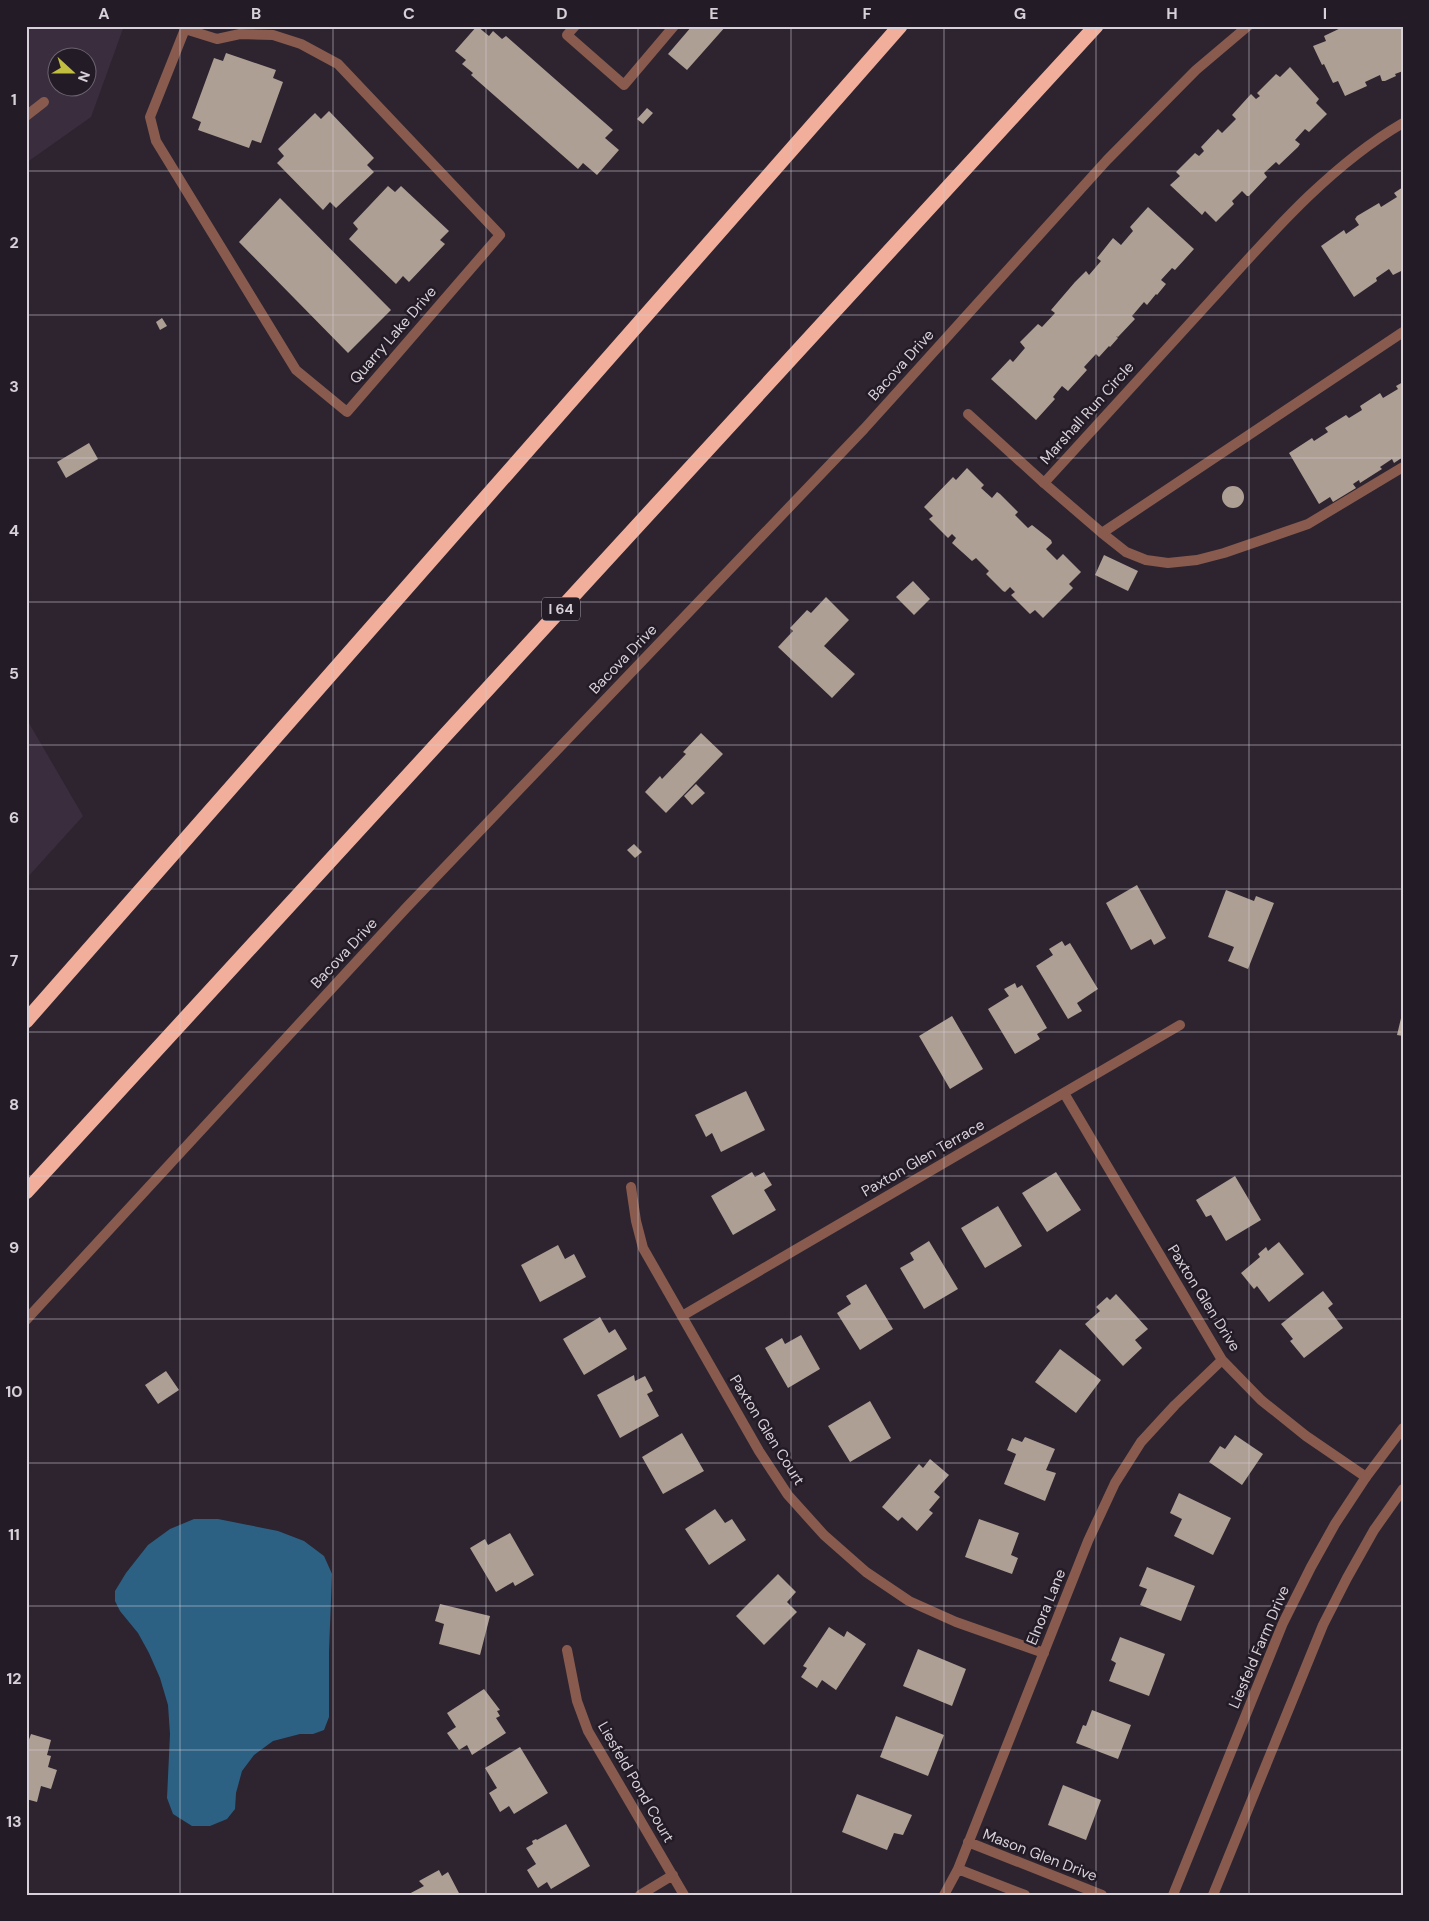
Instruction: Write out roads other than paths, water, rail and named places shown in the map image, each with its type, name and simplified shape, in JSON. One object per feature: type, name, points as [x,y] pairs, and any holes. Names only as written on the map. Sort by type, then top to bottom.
[{"type":"highway","points":[[26,1021],[900,26]]},
{"type":"highway","name":"I 64","points":[[26,1192],[1096,26]]},
{"type":"street","points":[[575,26],[568,35],[624,85],[674,26]]},
{"type":"street","name":"Bacova Drive","points":[[26,1320],[406,908],[864,429],[1107,160],[1196,70],[1248,26]]},
{"type":"street","name":"Quarry Lake Drive","points":[[185,28],[217,39],[240,34],[273,35],[301,44],[338,64],[500,235],[347,412],[296,370],[156,141],[150,117],[185,28]]},
{"type":"street","points":[[26,116],[44,102]]},
{"type":"street","name":"Marshall Run Circle","points":[[1403,123],[1351,160],[1304,201],[1044,483],[1126,552],[1146,560],[1168,563],[1198,560],[1232,551],[1308,524],[1403,467]]},
{"type":"street","points":[[1102,533],[1403,332]]},
{"type":"street","points":[[968,414],[1044,483]]},
{"type":"street","name":"Paxton Glen Terrace","points":[[682,1316],[1180,1025]]},
{"type":"street","name":"Paxton Glen Drive","points":[[1064,1093],[1222,1360],[1261,1400],[1306,1436],[1366,1477]]},
{"type":"street","name":"Paxton Glen Court","points":[[631,1187],[636,1221],[644,1248],[759,1451],[788,1495],[824,1535],[866,1572],[909,1601],[956,1622],[1044,1653]]},
{"type":"street","name":"Elnora Lane","points":[[944,1895],[958,1869],[1088,1541],[1115,1483],[1141,1442],[1175,1405],[1222,1360]]},
{"type":"street","name":"Liesfeld Farm Drive","points":[[1173,1895],[1283,1623],[1310,1567],[1366,1477],[1403,1428]]},
{"type":"street","points":[[1213,1895],[1323,1625],[1374,1530],[1403,1489]]},
{"type":"street","name":"Liesfeld Pond Court","points":[[567,1650],[577,1700],[588,1731],[684,1895]]},
{"type":"street","name":"Mason Glen Drive","points":[[968,1842],[1102,1895]]},
{"type":"street","points":[[958,1869],[1025,1895]]},
{"type":"street","points":[[640,1895],[673,1875]]},
{"type":"water","points":[[194,1519],[218,1519],[278,1531],[304,1541],[324,1556],[332,1574],[329,1717],[324,1730],[313,1734],[300,1734],[273,1741],[254,1755],[242,1771],[236,1793],[235,1809],[227,1819],[210,1826],[192,1826],[173,1814],[167,1798],[170,1734],[168,1705],[160,1678],[149,1653],[138,1633],[120,1611],[115,1601],[115,1591],[126,1573],[148,1545],[170,1529]]}]
